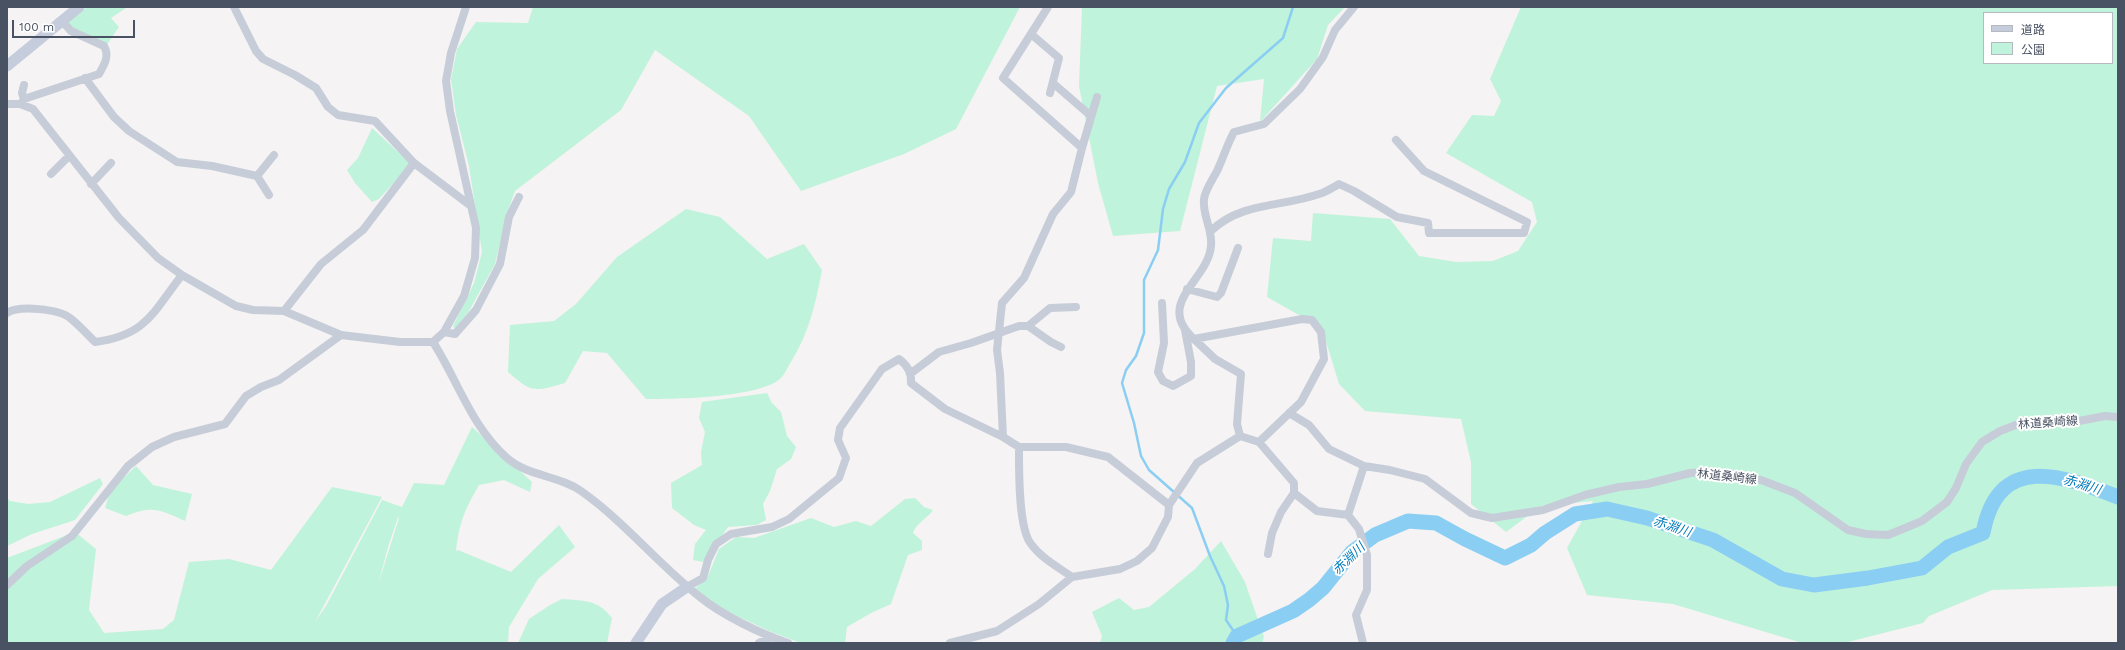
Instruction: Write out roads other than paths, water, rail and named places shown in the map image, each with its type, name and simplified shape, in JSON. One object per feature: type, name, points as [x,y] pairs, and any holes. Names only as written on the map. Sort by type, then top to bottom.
[{"type":"street","points":[[7,66],[78,7]]},
{"type":"street","points":[[234,7],[256,51],[263,59],[316,88],[328,107],[338,115],[375,120],[414,163],[471,206]]},
{"type":"street","points":[[22,102],[34,109],[91,184],[143,243],[158,258],[182,275],[236,306],[253,310],[284,311],[341,335],[400,342],[433,342],[444,332],[464,296],[475,258],[476,228],[450,111],[446,81],[451,52],[466,7]]},
{"type":"street","points":[[1048,7],[1003,78],[1082,148]]},
{"type":"street","points":[[1162,303],[1164,342],[1158,372],[1163,381],[1173,386],[1191,376],[1191,362],[1179,307],[1187,289],[1202,268],[1211,248],[1211,231],[1205,214],[1204,198],[1234,132],[1264,124],[1300,89],[1323,57],[1335,30],[1354,7]]},
{"type":"street","points":[[7,104],[22,102],[99,74],[107,58],[107,51],[104,46],[71,30],[62,21]]},
{"type":"street","points":[[1032,34],[1059,58],[1054,84],[1050,93]]},
{"type":"street","points":[[85,78],[114,117],[129,131],[176,162],[212,166],[258,176],[269,195]]},
{"type":"street","points":[[1054,84],[1091,116]]},
{"type":"street","points":[[22,102],[24,85]]},
{"type":"street","points":[[1003,437],[998,350],[1002,303],[1024,278],[1053,214],[1071,192],[1097,97]]},
{"type":"street","points":[[1211,231],[1220,222],[1254,208],[1319,194],[1339,184],[1354,191],[1397,217],[1428,223],[1429,233],[1498,235],[1524,233],[1527,222],[1424,171],[1396,140]]},
{"type":"street","points":[[258,176],[274,155]]},
{"type":"street","points":[[51,174],[69,156]]},
{"type":"street","points":[[91,184],[111,163]]},
{"type":"street","points":[[284,311],[321,264],[363,230],[414,163]]},
{"type":"street","points":[[444,332],[455,334],[468,321],[486,291],[500,264],[509,218],[520,197]]},
{"type":"street","points":[[1187,289],[1217,297],[1222,293],[1238,248]]},
{"type":"street","points":[[7,313],[26,309],[55,311],[70,317],[96,342],[112,340],[131,333],[144,325],[182,275]]},
{"type":"street","points":[[1028,326],[1050,308],[1076,306]]},
{"type":"street","points":[[1194,339],[1285,322],[1312,320],[1321,332],[1324,346],[1324,359],[1301,402],[1259,442]]},
{"type":"street","points":[[910,374],[939,352],[1019,326],[1028,326],[1061,347]]},
{"type":"street","points":[[1184,329],[1215,359],[1241,374],[1237,424],[1240,436]]},
{"type":"street","points":[[7,585],[27,566],[72,536],[128,466],[152,447],[174,437],[225,424],[246,396],[260,387],[279,380],[341,335]]},
{"type":"street","points":[[433,342],[450,371],[474,419],[508,458],[526,470],[545,477],[560,479],[581,491],[616,517],[688,587],[708,602],[772,637],[788,643]]},
{"type":"street","points":[[636,643],[662,604],[703,578],[708,560],[716,544],[731,534],[772,527],[789,519],[839,478],[846,458],[838,440],[840,428],[882,369],[899,359],[907,365],[911,383],[945,409],[1003,437],[1019,447],[1066,447],[1108,457],[1170,503]]},
{"type":"street","name":"林道桑崎線","points":[[1289,413],[1309,425],[1329,449],[1364,466],[1390,470],[1425,479],[1471,513],[1492,518],[1543,510],[1585,495],[1690,473],[1707,472],[1761,480],[1795,493],[1848,530],[1866,534],[1888,535],[1922,521],[1947,502],[1956,488],[1966,464],[1982,442],[2000,431],[2021,423],[2074,422],[2105,416],[2118,417]]},
{"type":"street","points":[[950,643],[997,631],[1039,604],[1072,577],[1120,569],[1137,561],[1152,548],[1168,517],[1170,503],[1197,462],[1240,436],[1259,442],[1294,484],[1294,493],[1281,512],[1272,533],[1268,554]]},
{"type":"street","points":[[1019,447],[1020,496],[1025,529],[1030,544],[1048,560],[1072,577]]},
{"type":"street","points":[[1348,515],[1364,466]]},
{"type":"street","points":[[1294,493],[1317,511],[1348,515],[1360,529],[1367,555],[1367,590],[1356,616],[1363,643]]},
{"type":"street","points":[[760,643],[772,637]]},
{"type":"waterway","points":[[1237,636],[1226,620],[1228,605],[1224,586],[1210,556],[1192,508],[1149,470],[1141,456],[1134,423],[1122,383],[1126,370],[1136,356],[1144,333],[1144,280],[1158,250],[1163,209],[1169,189],[1185,162],[1199,123],[1226,88],[1283,38],[1293,7]]},
{"type":"waterway","name":"赤淵川","points":[[1233,643],[1237,636],[1293,611],[1309,600],[1323,588],[1352,552],[1375,535],[1408,521],[1436,523],[1505,558],[1531,545],[1545,533],[1575,514],[1607,509],[1647,518],[1713,540],[1782,579],[1814,585],[1868,578],[1922,568],[1948,547],[1983,533],[1991,507],[2003,490],[2018,480],[2035,476],[2055,477],[2075,482],[2118,497]]}]
